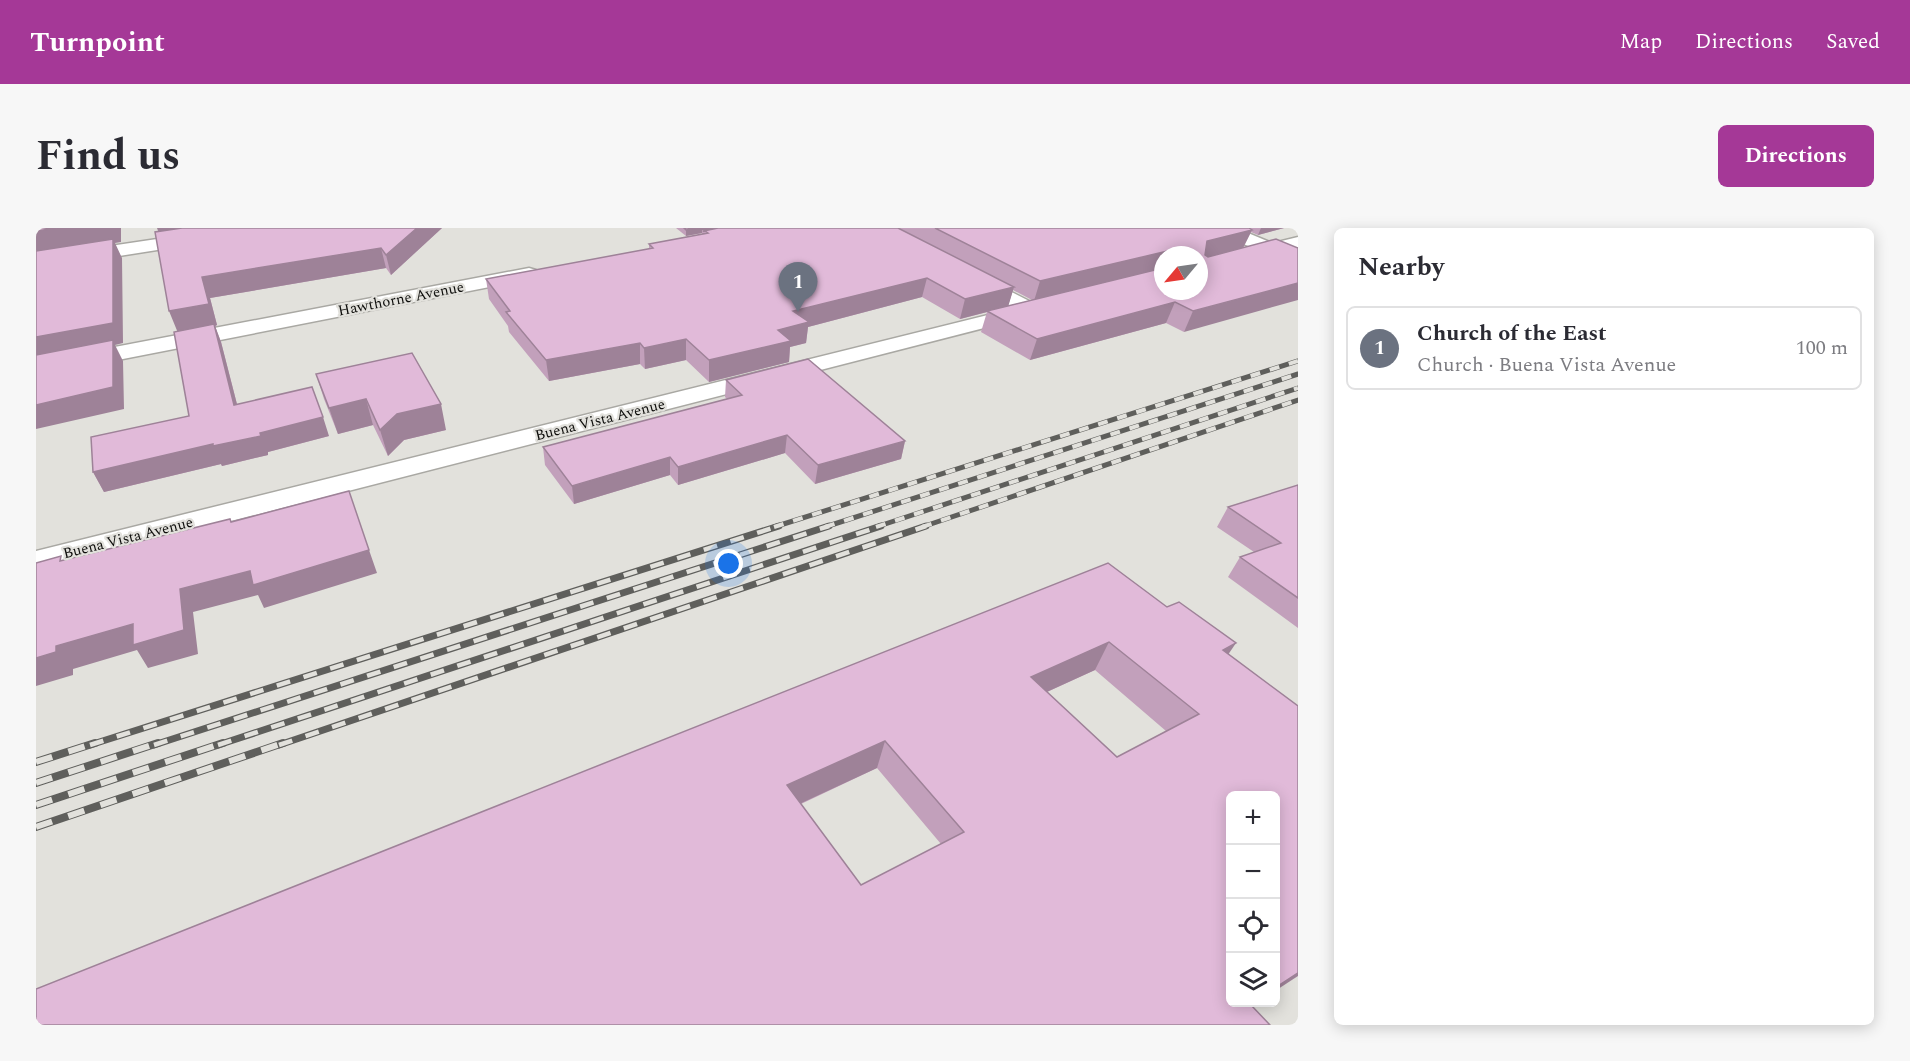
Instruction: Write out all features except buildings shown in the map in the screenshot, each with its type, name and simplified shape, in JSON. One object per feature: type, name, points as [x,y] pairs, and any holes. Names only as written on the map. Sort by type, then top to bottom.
[{"type":"street","points":[[36,263],[266,228]]},
{"type":"street","points":[[1221,228],[1298,259]]},
{"type":"street","points":[[1240,257],[1298,242]]},
{"type":"street","name":"Buena Vista Avenue","points":[[36,561],[1043,307],[950,266]]},
{"type":"street","name":"Hawthorne Avenue","points":[[36,369],[548,270]]},
{"type":"railway","points":[[774,527],[1298,361]]},
{"type":"railway","points":[[825,527],[1298,374]]},
{"type":"railway","points":[[876,527],[1298,388]]},
{"type":"railway","points":[[922,527],[1298,400]]},
{"type":"railway","points":[[90,745],[779,526]]},
{"type":"railway","points":[[154,745],[829,526]]},
{"type":"railway","points":[[218,745],[881,526]]},
{"type":"railway","points":[[279,745],[926,526]]},
{"type":"railway","points":[[36,762],[95,743]]},
{"type":"railway","points":[[36,783],[158,743]]},
{"type":"railway","points":[[36,805],[223,743]]},
{"type":"railway","points":[[36,827],[283,743]]},
{"type":"place","name":"Church of the East","points":[[798,312]]}]
